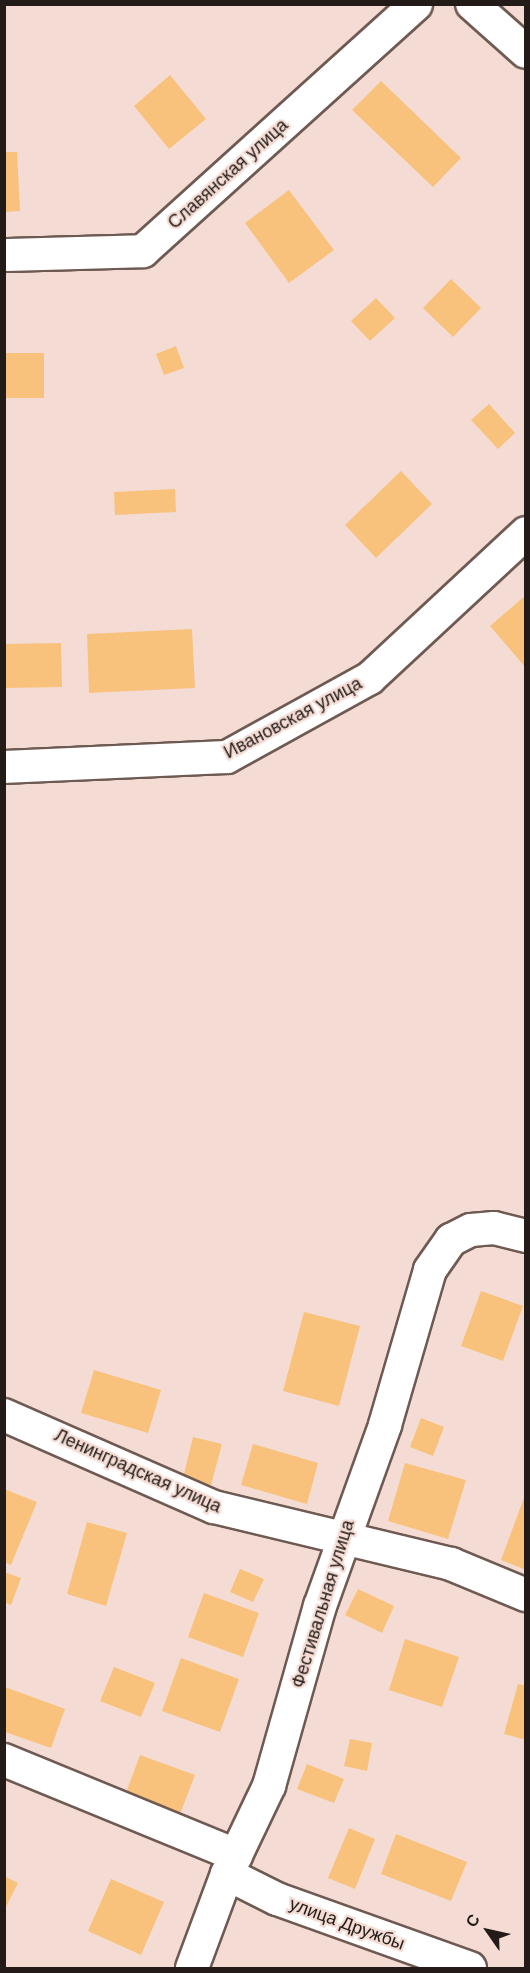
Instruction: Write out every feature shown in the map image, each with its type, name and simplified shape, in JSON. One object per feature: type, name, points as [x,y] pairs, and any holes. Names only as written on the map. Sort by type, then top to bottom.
[{"type":"street","name":"Славянская улица","points":[[4,255],[143,251],[416,4]]},
{"type":"street","points":[[472,4],[525,52]]},
{"type":"street","name":"Ивановская улица","points":[[4,767],[227,757],[369,678],[525,533]]},
{"type":"street","name":"Фестивальная улица","points":[[192,1968],[231,1865],[269,1786],[342,1541],[385,1425],[430,1270],[451,1240],[494,1228],[525,1236]]},
{"type":"street","name":"Ленинградская улица","points":[[4,1415],[214,1507],[342,1541],[450,1564],[525,1595]]},
{"type":"street","name":"улица Дружбы","points":[[4,1760],[231,1865],[277,1899],[470,1968]]},
{"type":"building","points":[[170,75],[206,119],[169,149],[134,106]]},
{"type":"building","points":[[381,81],[461,158],[433,187],[352,110]]},
{"type":"building","points":[[4,152],[17,152],[20,211],[4,212]]},
{"type":"building","points":[[289,190],[334,250],[289,283],[245,223]]},
{"type":"building","points":[[451,279],[481,308],[453,337],[423,308]]},
{"type":"building","points":[[376,298],[395,318],[370,341],[351,321]]},
{"type":"building","points":[[176,346],[184,368],[164,375],[156,354]]},
{"type":"building","points":[[4,353],[44,353],[44,398],[4,398]]},
{"type":"building","points":[[489,404],[515,433],[498,449],[471,420]]},
{"type":"building","points":[[401,471],[432,504],[376,558],[345,525]]},
{"type":"building","points":[[175,489],[176,512],[115,515],[114,492]]},
{"type":"building","points":[[526,595],[526,668],[490,626]]},
{"type":"building","points":[[192,629],[195,688],[89,693],[87,634]]},
{"type":"building","points":[[61,643],[62,687],[5,688],[5,644]]},
{"type":"building","points":[[481,1291],[523,1306],[503,1361],[461,1346]]},
{"type":"building","points":[[304,1312],[360,1326],[339,1406],[283,1391]]},
{"type":"building","points":[[94,1370],[161,1390],[148,1433],[81,1413]]},
{"type":"building","points":[[421,1418],[444,1427],[433,1456],[410,1447]]},
{"type":"building","points":[[193,1437],[222,1444],[211,1485],[183,1478]]},
{"type":"building","points":[[253,1444],[318,1463],[307,1504],[241,1485]]},
{"type":"building","points":[[405,1463],[466,1480],[448,1539],[388,1521]]},
{"type":"building","points":[[4,1489],[37,1502],[11,1565],[4,1562]]},
{"type":"building","points":[[526,1495],[526,1570],[501,1560]]},
{"type":"building","points":[[87,1522],[127,1533],[106,1606],[67,1594]]},
{"type":"building","points":[[240,1569],[264,1579],[253,1602],[230,1592]]},
{"type":"building","points":[[4,1572],[21,1578],[11,1605],[4,1602]]},
{"type":"building","points":[[358,1589],[394,1606],[382,1633],[345,1615]]},
{"type":"building","points":[[204,1593],[259,1613],[243,1657],[188,1637]]},
{"type":"building","points":[[405,1639],[459,1657],[442,1707],[389,1690]]},
{"type":"building","points":[[181,1658],[239,1679],[220,1732],[162,1711]]},
{"type":"building","points":[[114,1667],[155,1683],[141,1717],[100,1701]]},
{"type":"building","points":[[518,1684],[526,1686],[526,1740],[504,1734]]},
{"type":"building","points":[[5,1687],[65,1709],[51,1748],[5,1732]]},
{"type":"building","points":[[350,1739],[372,1743],[367,1771],[344,1766]]},
{"type":"building","points":[[140,1755],[195,1775],[180,1814],[126,1793]]},
{"type":"building","points":[[307,1764],[344,1779],[334,1803],[297,1789]]},
{"type":"building","points":[[349,1828],[375,1839],[355,1889],[328,1878]]},
{"type":"building","points":[[396,1834],[467,1862],[451,1901],[381,1874]]},
{"type":"building","points":[[4,1876],[18,1883],[4,1911]]},
{"type":"building","points":[[111,1879],[164,1902],[141,1955],[88,1931]]}]
